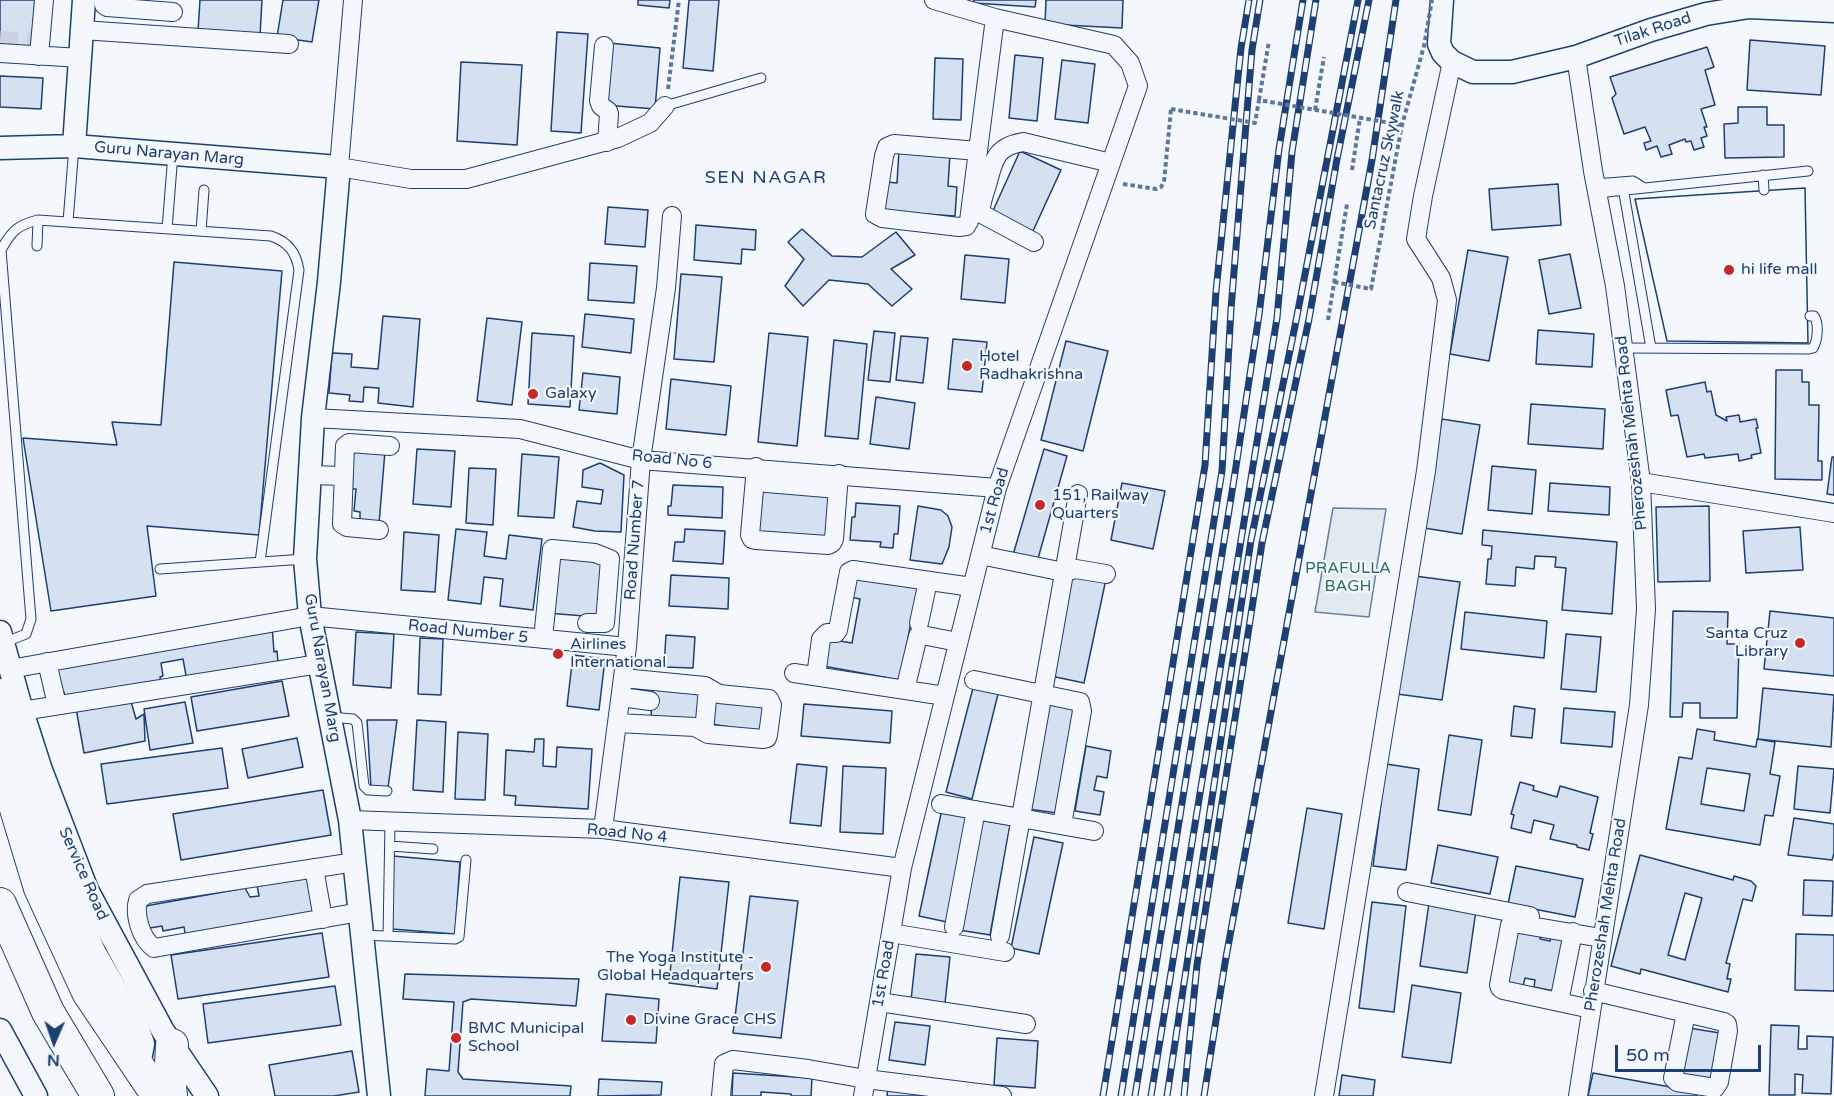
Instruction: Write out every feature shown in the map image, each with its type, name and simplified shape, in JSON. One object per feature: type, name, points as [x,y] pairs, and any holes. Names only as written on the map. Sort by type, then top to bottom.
[{"type":"highway","points":[[5,681],[21,775],[50,857],[92,954],[134,1027],[140,1044],[136,1065]]},
{"type":"highway","points":[[0,756],[39,888],[88,992],[158,1096]]},
{"type":"highway","points":[[0,904],[48,1012],[92,1087]]},
{"type":"highway","points":[[171,1096],[172,1045]]},
{"type":"street","points":[[38,47],[44,0]]},
{"type":"street","name":"Guru Narayan Marg","points":[[84,0],[74,146],[339,167]]},
{"type":"street","points":[[103,0],[107,7],[174,6],[172,36]]},
{"type":"street","name":"Guru Narayan Marg","points":[[353,0],[329,282],[313,418],[305,559],[310,616],[350,820],[379,1096]]},
{"type":"street","name":"1st Road","points":[[864,1088],[902,868],[997,488],[1138,86],[1130,63],[1114,45],[995,18],[965,5],[934,0]]},
{"type":"street","points":[[1324,1096],[1427,459],[1446,300],[1441,278],[1416,239],[1452,62],[1438,44],[1442,0]]},
{"type":"street","name":"Tilak Road","points":[[1452,62],[1473,72],[1512,72],[1576,57],[1651,30],[1704,7],[1834,11]]},
{"type":"street","points":[[978,151],[894,144],[887,147],[875,214],[882,218],[966,226],[969,221],[978,151],[995,18]]},
{"type":"street","points":[[82,30],[289,44]]},
{"type":"street","points":[[604,46],[599,102],[609,114],[607,142]]},
{"type":"street","points":[[0,53],[38,47],[80,58]]},
{"type":"street","name":"Pherozeshah Mehta Road","points":[[1576,57],[1596,189],[1615,286],[1641,482],[1646,609],[1639,705],[1578,1096]]},
{"type":"street","points":[[339,167],[411,179],[466,179],[607,142],[650,123],[665,106]]},
{"type":"street","points":[[1034,242],[980,213],[995,158],[1003,148],[1023,142],[1111,163]]},
{"type":"street","points":[[0,148],[74,146]]},
{"type":"street","points":[[0,164],[23,147]]},
{"type":"street","name":"Road Number 7","points":[[603,829],[627,647],[641,460],[666,288],[672,216]]},
{"type":"street","name":"Road No 6","points":[[313,418],[520,429],[641,460],[755,475],[839,482],[997,488]]},
{"type":"street","points":[[379,530],[347,527],[342,524],[346,444],[390,453],[392,422]]},
{"type":"street","points":[[755,475],[750,535],[756,540],[828,545],[832,543],[839,482]]},
{"type":"street","points":[[310,476],[344,476]]},
{"type":"street","points":[[1641,482],[1834,513]]},
{"type":"street","points":[[891,933],[1003,944],[1021,818],[1078,494]]},
{"type":"street","points":[[543,639],[552,549],[595,553],[610,559],[605,623],[627,647]]},
{"type":"street","points":[[980,555],[1064,572],[1076,568],[1106,574]]},
{"type":"street","points":[[610,562],[634,563]]},
{"type":"street","points":[[816,676],[823,635],[836,633],[838,630],[849,572],[858,570],[972,587]]},
{"type":"street","points":[[919,623],[928,580]]},
{"type":"street","name":"Road Number 5","points":[[5,681],[47,662],[310,616],[627,647]]},
{"type":"street","points":[[587,623],[605,623]]},
{"type":"street","points":[[905,690],[918,636],[958,642]]},
{"type":"street","name":"Service Road","points":[[1,638],[5,681],[22,711],[55,809],[87,890],[129,971],[172,1045],[207,1096]]},
{"type":"street","points":[[47,662],[57,705]]},
{"type":"street","points":[[22,711],[319,664]]},
{"type":"street","points":[[794,673],[945,696]]},
{"type":"street","points":[[617,723],[695,727],[708,734],[767,738],[772,705],[769,699],[719,694],[708,688],[623,678]]},
{"type":"street","points":[[974,680],[1076,700],[1082,706],[1062,825]]},
{"type":"street","points":[[704,732],[708,688]]},
{"type":"street","points":[[621,697],[650,700]]},
{"type":"street","points":[[941,804],[1094,831]]},
{"type":"street","points":[[954,927],[976,810]]},
{"type":"street","name":"Road No 4","points":[[350,820],[603,829],[902,868]]},
{"type":"street","points":[[354,862],[147,894],[138,900],[136,907],[144,939],[154,948],[323,919],[361,923]]},
{"type":"street","points":[[314,868],[323,919]]},
{"type":"street","points":[[1407,892],[1602,934]]},
{"type":"street","points":[[1591,1009],[1500,988],[1499,985],[1510,925],[1517,922],[1573,932],[1602,934]]},
{"type":"street","points":[[1559,1002],[1573,932]]},
{"type":"street","points":[[1593,991],[1686,1013]]},
{"type":"street","points":[[879,1002],[1026,1024]]},
{"type":"street","points":[[0,1030],[36,1096]]},
{"type":"street","points":[[721,1096],[724,1064],[733,1060],[808,1069],[864,1088],[1002,1096]]},
{"type":"lane","points":[[665,106],[760,78]]},
{"type":"lane","points":[[68,222],[74,146]]},
{"type":"lane","points":[[167,229],[173,154]]},
{"type":"lane","points":[[1596,189],[1623,186],[1644,188],[1808,171]]},
{"type":"lane","points":[[1763,176],[1764,190]]},
{"type":"lane","points":[[1623,186],[1651,348]]},
{"type":"lane","points":[[201,231],[204,190]]},
{"type":"lane","points":[[37,246],[38,220]]},
{"type":"lane","points":[[1,638],[21,637],[28,630],[31,611],[1,250],[10,233],[26,223],[38,220],[271,236],[283,240],[293,250],[299,270],[260,562]]},
{"type":"lane","points":[[1623,348],[1809,349],[1815,346],[1817,332],[1816,318],[1810,316]]},
{"type":"lane","points":[[160,568],[305,559]]},
{"type":"lane","points":[[29,578],[41,577]]},
{"type":"lane","points":[[329,717],[353,719],[357,723],[365,789],[387,791]]},
{"type":"lane","points":[[336,749],[360,750]]},
{"type":"lane","points":[[388,936],[390,822]]},
{"type":"lane","points":[[390,846],[433,849]]},
{"type":"lane","points":[[361,923],[388,936],[455,939],[459,937],[466,860]]},
{"type":"path","points":[[665,106],[679,0]]},
{"type":"path","name":"Santacruz Skywalk","points":[[1334,282],[1371,289],[1402,125],[1424,46],[1432,0]]},
{"type":"path","points":[[1129,185],[1161,188],[1164,182],[1171,108],[1255,123],[1269,41]]},
{"type":"path","points":[[1315,110],[1324,57]]},
{"type":"path","points":[[1259,100],[1402,125]]},
{"type":"path","points":[[1352,170],[1360,118]]},
{"type":"path","points":[[1328,320],[1347,204]]},
{"type":"green space","name":"PRAFULLA BAGH","points":[[1333,508],[1386,509],[1369,617],[1315,612]]},
{"type":"building","points":[[0,0],[35,0],[31,50],[0,47]]},
{"type":"building","points":[[200,0],[262,0],[260,36],[198,31]]},
{"type":"building","points":[[283,0],[319,0],[312,42],[277,37]]},
{"type":"building","points":[[638,0],[670,0],[669,8],[638,5]]},
{"type":"building","points":[[689,0],[719,0],[713,71],[683,68]]},
{"type":"building","points":[[974,0],[1036,0],[1035,7],[973,3]]},
{"type":"building","points":[[1046,0],[1123,0],[1122,28],[1045,24]]},
{"type":"building","points":[[557,32],[588,34],[581,133],[551,131]]},
{"type":"building","points":[[1750,40],[1825,46],[1821,95],[1747,90]]},
{"type":"building","points":[[609,43],[660,48],[655,109],[604,105]]},
{"type":"building","points":[[1707,47],[1714,67],[1705,70],[1715,105],[1701,109],[1707,127],[1704,127],[1707,136],[1701,138],[1704,147],[1694,150],[1691,141],[1686,142],[1685,139],[1669,145],[1672,154],[1661,157],[1657,146],[1646,150],[1644,143],[1651,141],[1645,127],[1624,134],[1612,98],[1616,94],[1610,77]]},
{"type":"building","points":[[1015,55],[1043,58],[1037,121],[1009,118]]},
{"type":"building","points":[[935,58],[963,59],[961,120],[933,119]]},
{"type":"building","points":[[1062,60],[1095,64],[1088,123],[1055,119]]},
{"type":"building","points":[[461,62],[522,65],[517,145],[457,141]]},
{"type":"building","points":[[0,76],[43,78],[41,109],[0,107]]},
{"type":"building","points":[[1738,107],[1767,107],[1767,125],[1784,125],[1784,157],[1725,158],[1724,124],[1738,123]]},
{"type":"building","points":[[899,150],[950,154],[948,186],[957,187],[955,216],[880,211],[887,182],[897,183]]},
{"type":"building","points":[[1020,151],[1061,170],[1033,231],[992,213]]},
{"type":"building","points":[[1558,184],[1561,225],[1492,230],[1489,189]]},
{"type":"building","name":"hi life mall","points":[[1805,188],[1808,343],[1667,341],[1635,199]]},
{"type":"building","name":"hi life mall","points":[[1805,188],[1808,343],[1667,341],[1635,199]]},
{"type":"building","points":[[608,207],[648,210],[645,247],[605,244]]},
{"type":"building","points":[[696,225],[756,230],[755,250],[742,249],[741,264],[694,260]]},
{"type":"building","points":[[802,229],[832,256],[862,257],[896,232],[915,255],[891,269],[912,289],[892,306],[868,284],[829,280],[803,306],[785,286],[804,259],[788,242]]},
{"type":"building","points":[[1468,250],[1508,257],[1489,361],[1450,354]]},
{"type":"building","points":[[1570,254],[1581,308],[1549,314],[1539,260]]},
{"type":"building","points":[[965,255],[1009,259],[1005,303],[961,299]]},
{"type":"building","points":[[174,262],[282,271],[259,535],[147,526],[156,596],[51,611],[23,438],[117,445],[112,422],[161,425]]},
{"type":"building","points":[[590,263],[637,266],[634,303],[588,300]]},
{"type":"building","points":[[681,274],[722,277],[714,362],[674,359]]},
{"type":"building","points":[[585,314],[634,319],[631,353],[582,347]]},
{"type":"building","points":[[383,316],[420,319],[413,407],[378,403],[379,388],[364,387],[363,402],[349,401],[350,395],[329,393],[332,353],[352,354],[351,367],[378,369]]},
{"type":"building","points":[[487,318],[522,322],[512,405],[477,401]]},
{"type":"building","points":[[1538,330],[1594,334],[1592,367],[1536,364]]},
{"type":"building","points":[[874,331],[895,333],[890,382],[868,380]]},
{"type":"building","points":[[532,333],[574,336],[570,407],[528,404]]},
{"type":"building","points":[[769,333],[808,337],[797,446],[758,442]]},
{"type":"building","points":[[901,336],[928,338],[923,383],[896,380]]},
{"type":"building","name":"Hotel Radhakrishna","points":[[953,339],[987,342],[982,392],[948,389]]},
{"type":"building","points":[[834,340],[867,344],[858,439],[825,436]]},
{"type":"building","points":[[1066,341],[1108,351],[1083,451],[1041,440]]},
{"type":"building","points":[[1776,370],[1802,370],[1802,382],[1809,382],[1809,405],[1819,405],[1818,461],[1822,461],[1822,480],[1775,479]]},
{"type":"building","points":[[583,373],[620,377],[617,414],[579,410]]},
{"type":"building","points":[[671,379],[731,386],[726,435],[666,429]]},
{"type":"building","points":[[1705,382],[1707,392],[1711,391],[1716,415],[1727,421],[1726,417],[1739,415],[1740,422],[1756,419],[1761,453],[1739,461],[1738,454],[1705,458],[1704,454],[1687,457],[1678,415],[1671,416],[1666,390]]},
{"type":"building","points":[[876,397],[915,403],[909,449],[870,444]]},
{"type":"building","points":[[1531,404],[1605,409],[1603,449],[1528,444]]},
{"type":"building","points":[[1442,419],[1480,425],[1462,534],[1424,528]]},
{"type":"building","points":[[352,448],[385,451],[379,524],[360,523],[360,512],[354,511],[356,489],[351,489]]},
{"type":"building","points":[[417,449],[455,451],[451,507],[413,504]]},
{"type":"building","name":"151, Railway Quarters","points":[[1044,449],[1067,456],[1037,562],[1013,555]]},
{"type":"building","points":[[522,454],[559,457],[554,518],[518,516]]},
{"type":"building","points":[[1832,457],[1834,457],[1834,495],[1827,494]]},
{"type":"building","points":[[600,463],[624,475],[621,532],[573,527],[577,501],[601,504],[603,490],[582,487],[583,470]]},
{"type":"building","points":[[1492,466],[1536,470],[1532,514],[1488,510]]},
{"type":"building","points":[[469,468],[496,469],[493,525],[466,523]]},
{"type":"building","points":[[1122,483],[1165,491],[1153,549],[1111,540]]},
{"type":"building","points":[[1550,483],[1610,487],[1609,515],[1548,511]]},
{"type":"building","points":[[673,485],[723,487],[722,518],[668,515]]},
{"type":"building","points":[[758,486],[832,492],[827,540],[753,534]]},
{"type":"building","points":[[856,503],[900,506],[898,534],[894,534],[893,548],[880,547],[881,542],[850,540]]},
{"type":"building","points":[[918,506],[941,510],[948,516],[952,527],[949,547],[942,564],[910,560]]},
{"type":"building","points":[[1709,506],[1710,581],[1658,582],[1656,507]]},
{"type":"building","points":[[1800,527],[1803,570],[1746,573],[1743,531]]},
{"type":"building","points":[[456,529],[487,532],[484,556],[506,559],[509,535],[542,539],[533,610],[500,606],[503,579],[484,577],[481,604],[448,600]]},
{"type":"building","points":[[685,529],[725,531],[723,564],[673,561],[675,542],[684,542]]},
{"type":"building","points":[[1483,530],[1617,542],[1612,614],[1562,610],[1566,568],[1555,567],[1556,557],[1535,556],[1534,569],[1516,567],[1515,586],[1486,584],[1488,559],[1491,559],[1492,546],[1482,545]]},
{"type":"building","points":[[404,532],[439,535],[435,592],[401,590]]},
{"type":"building","points":[[553,554],[602,558],[597,617],[547,613]]},
{"type":"building","points":[[1073,572],[1106,579],[1084,683],[1051,676]]},
{"type":"building","points":[[854,574],[918,585],[900,680],[823,666],[828,639],[852,643],[860,599],[850,597]]},
{"type":"building","points":[[671,575],[729,578],[728,609],[669,606]]},
{"type":"building","points":[[1415,576],[1460,582],[1442,700],[1397,694]]},
{"type":"building","points":[[1673,611],[1728,612],[1727,644],[1739,644],[1737,718],[1700,718],[1700,703],[1683,703],[1682,717],[1670,717]]},
{"type":"building","name":"Santa Cruz Library","points":[[1770,611],[1834,618],[1834,676],[1764,669]]},
{"type":"building","points":[[1465,612],[1547,621],[1544,658],[1461,649]]},
{"type":"building","points":[[272,626],[274,652],[277,651],[278,662],[187,681],[183,659],[161,663],[162,686],[65,699],[64,692],[59,693],[54,670]]},
{"type":"building","points":[[356,632],[394,634],[391,688],[353,685]]},
{"type":"building","points":[[1566,634],[1601,637],[1596,692],[1561,689]]},
{"type":"building","points":[[666,635],[695,637],[693,668],[664,667]]},
{"type":"building","points":[[420,638],[443,639],[441,695],[418,694]]},
{"type":"building","points":[[573,655],[605,659],[599,710],[567,706]]},
{"type":"building","points":[[282,681],[289,716],[197,731],[191,697]]},
{"type":"building","points":[[653,684],[700,687],[698,720],[651,717]]},
{"type":"building","points":[[974,684],[999,690],[972,799],[946,792]]},
{"type":"building","points":[[1763,688],[1834,695],[1831,747],[1758,739]]},
{"type":"building","points":[[130,698],[136,719],[144,714],[145,741],[84,753],[76,708]]},
{"type":"building","points":[[714,698],[764,705],[762,732],[711,724]]},
{"type":"building","points":[[1045,701],[1074,705],[1057,813],[1028,809]]},
{"type":"building","points":[[185,702],[193,743],[150,750],[144,709]]},
{"type":"building","points":[[804,704],[892,711],[890,743],[801,736]]},
{"type":"building","points":[[1514,706],[1535,709],[1532,738],[1511,736]]},
{"type":"building","points":[[1564,708],[1615,712],[1612,747],[1561,743]]},
{"type":"building","points":[[367,720],[397,720],[388,788],[371,788]]},
{"type":"building","points":[[417,720],[446,722],[443,792],[413,790]]},
{"type":"building","points":[[1697,729],[1715,732],[1714,740],[1756,747],[1757,739],[1775,742],[1770,774],[1780,776],[1773,816],[1765,815],[1760,845],[1666,829],[1679,757],[1692,759]],"holes":[[[1707,768],[1750,774],[1744,811],[1701,804]]]},
{"type":"building","points":[[458,732],[488,734],[485,800],[455,799]]},
{"type":"building","points":[[1449,735],[1482,740],[1471,815],[1438,810]]},
{"type":"building","points":[[297,738],[303,767],[248,778],[242,749]]},
{"type":"building","points":[[535,739],[544,739],[543,766],[556,767],[557,747],[592,749],[588,809],[515,805],[516,796],[504,795],[506,750],[534,752]]},
{"type":"building","points":[[1086,746],[1111,751],[1107,778],[1097,776],[1094,790],[1104,792],[1100,815],[1075,811]]},
{"type":"building","points":[[222,748],[228,788],[107,804],[101,764]]},
{"type":"building","points":[[797,764],[827,767],[821,826],[790,823]]},
{"type":"building","points":[[1386,764],[1419,769],[1406,870],[1373,866]]},
{"type":"building","points":[[843,766],[886,768],[883,834],[840,832]]},
{"type":"building","points":[[1798,766],[1834,769],[1830,813],[1794,809]]},
{"type":"building","points":[[1520,782],[1534,786],[1533,790],[1557,797],[1560,786],[1598,797],[1590,833],[1593,834],[1589,850],[1550,839],[1554,825],[1534,820],[1531,833],[1511,828],[1514,815],[1511,814]]},
{"type":"building","points":[[323,790],[331,835],[181,860],[173,814]]},
{"type":"building","points":[[1307,808],[1342,814],[1324,929],[1288,923]]},
{"type":"building","points":[[942,809],[969,815],[947,922],[919,916]]},
{"type":"building","points":[[1794,818],[1834,824],[1832,860],[1788,855]]},
{"type":"building","points":[[979,820],[1010,825],[990,935],[959,930]]},
{"type":"building","points":[[1034,837],[1063,843],[1039,954],[1011,948]]},
{"type":"building","points":[[1438,845],[1498,857],[1490,894],[1431,883]]},
{"type":"building","points":[[1640,855],[1733,880],[1734,876],[1751,881],[1756,886],[1752,901],[1743,899],[1726,963],[1730,964],[1727,979],[1731,979],[1728,992],[1641,969],[1640,974],[1611,966]],"holes":[[[1685,893],[1702,898],[1685,960],[1668,955]]]},
{"type":"building","points":[[393,856],[460,862],[455,934],[392,929]]},
{"type":"building","points":[[1516,866],[1583,879],[1575,917],[1508,904]]},
{"type":"building","points":[[308,876],[315,916],[186,939],[184,927],[163,931],[162,926],[144,929],[140,907],[245,888],[250,897],[259,896],[257,885]]},
{"type":"building","points":[[680,877],[729,882],[717,989],[669,983]]},
{"type":"building","points":[[1804,880],[1833,881],[1832,916],[1803,915]]},
{"type":"building","name":"The Yoga Institute - Global Headquarters","points":[[750,896],[798,901],[781,1038],[733,1033]]},
{"type":"building","points":[[1372,902],[1406,906],[1394,1012],[1359,1008]]},
{"type":"building","points":[[1429,903],[1476,910],[1467,973],[1420,966]]},
{"type":"building","points":[[1515,926],[1542,932],[1540,939],[1550,941],[1552,933],[1566,936],[1554,991],[1534,987],[1535,980],[1525,978],[1523,986],[1504,981]]},
{"type":"building","points":[[322,933],[329,977],[178,999],[171,955]]},
{"type":"building","points":[[1796,934],[1834,935],[1834,991],[1795,990]]},
{"type":"building","points":[[916,954],[950,957],[945,1003],[911,1000]]},
{"type":"building","name":"BMC Municipal School","points":[[405,974],[579,979],[576,1006],[471,999],[463,1002],[458,1072],[463,1079],[571,1086],[570,1096],[425,1096],[427,1069],[449,1071],[454,1002],[403,999]]},
{"type":"building","points":[[1412,985],[1461,993],[1451,1063],[1402,1057]]},
{"type":"building","points":[[335,986],[341,1025],[208,1043],[203,1004]]},
{"type":"building","name":"Divine Grace CHS","points":[[606,994],[659,999],[656,1043],[602,1041]]},
{"type":"building","points":[[895,1022],[930,1026],[925,1065],[889,1060]]},
{"type":"building","points":[[1771,1025],[1799,1026],[1798,1049],[1807,1049],[1807,1036],[1833,1037],[1831,1094],[1802,1093],[1803,1075],[1795,1074],[1795,1095],[1769,1095]]},
{"type":"building","points":[[1689,1028],[1720,1033],[1712,1080],[1681,1074]]},
{"type":"building","points":[[997,1038],[1038,1041],[1035,1088],[994,1085]]},
{"type":"building","points":[[352,1051],[359,1092],[334,1096],[275,1096],[269,1065]]},
{"type":"building","points":[[733,1073],[812,1078],[811,1096],[761,1092],[761,1096],[732,1096]]},
{"type":"building","points":[[1593,1073],[1698,1092],[1697,1096],[1588,1096]]},
{"type":"building","points":[[1342,1075],[1375,1080],[1373,1096],[1339,1096]]},
{"type":"building","points":[[599,1079],[662,1082],[661,1095],[598,1096]]},
{"type":"building","points":[[888,1087],[979,1096],[887,1096]]},
{"type":"tunnel","points":[[0,40],[34,42]]},
{"type":"railway","points":[[1103,1096],[1205,465],[1216,291],[1241,48],[1249,0]]},
{"type":"railway","points":[[1121,1096],[1222,471],[1231,309],[1252,50],[1260,0]]},
{"type":"railway","points":[[1135,1096],[1235,473],[1259,315],[1279,149],[1303,0]]},
{"type":"railway","points":[[1151,1096],[1277,318],[1292,152],[1316,0]]},
{"type":"railway","points":[[1167,1096],[1251,540],[1358,0]]},
{"type":"railway","points":[[1184,1096],[1197,965],[1262,543],[1309,319],[1337,159],[1369,0]]},
{"type":"railway","points":[[1204,1096],[1225,963],[1372,160],[1396,0]]},
{"type":"place","name":"hi life mall","points":[[1729,270]]},
{"type":"place","name":"Hotel Radhakrishna","points":[[967,366]]},
{"type":"place","name":"Galaxy","points":[[533,394]]},
{"type":"place","name":"151, Railway Quarters","points":[[1040,505]]},
{"type":"place","name":"Santa Cruz Library","points":[[1800,643]]},
{"type":"place","name":"Airlines International","points":[[558,654]]},
{"type":"place","name":"The Yoga Institute - Global Headquarters","points":[[766,967]]},
{"type":"place","name":"Divine Grace CHS","points":[[631,1020]]},
{"type":"place","name":"BMC Municipal School","points":[[456,1038]]},
{"type":"district","name":"SEN NAGAR","points":[[766,178]]}]
